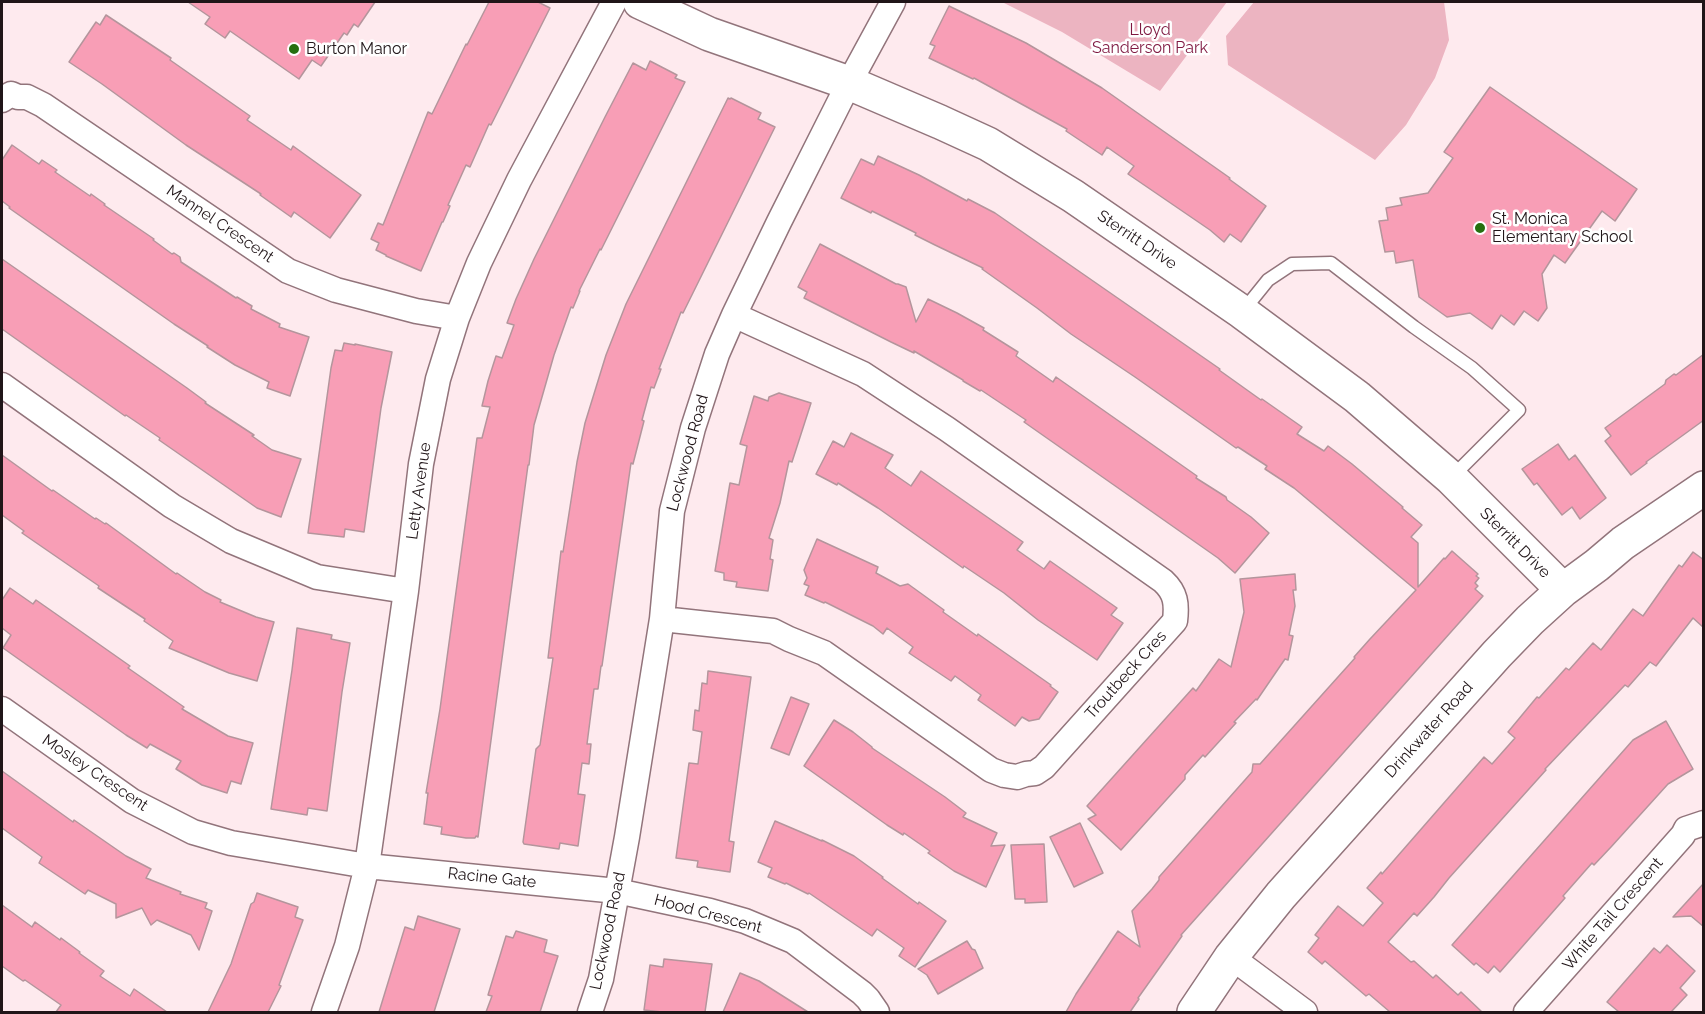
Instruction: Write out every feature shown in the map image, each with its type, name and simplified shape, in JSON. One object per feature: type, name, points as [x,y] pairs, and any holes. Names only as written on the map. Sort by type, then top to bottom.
[{"type":"street","name":"Letty Avenue","points":[[324,1012],[347,946],[367,866],[406,591],[421,464],[438,379],[457,318],[479,263],[519,180],[614,2]]},
{"type":"street","name":"Sterritt Drive","points":[[640,2],[709,34],[849,83],[988,144],[1073,196],[1242,312],[1357,397],[1451,478],[1563,590]]},
{"type":"street","name":"Lockwood Road","points":[[590,1012],[600,980],[617,891],[662,619],[672,511],[693,428],[717,354],[734,315],[849,83],[893,2]]},
{"type":"street","name":"Mannel Crescent","points":[[2,100],[11,94],[27,97],[43,105],[288,271],[336,290],[416,311],[457,318]]},
{"type":"street","name":"Troutbeck Cres","points":[[662,619],[773,631],[824,653],[991,770],[1017,777],[1035,773],[1044,767],[1175,621],[1177,605],[1169,587],[1163,581],[947,429],[862,374],[734,315]]},
{"type":"street","points":[[2,385],[172,507],[231,541],[317,577],[406,591]]},
{"type":"street","name":"Drinkwater Road","points":[[1194,1012],[1231,957],[1281,895],[1489,662],[1563,590],[1623,543],[1704,488]]},
{"type":"street","name":"Mosley Crescent","points":[[2,709],[132,801],[193,832],[231,843],[367,866]]},
{"type":"street","name":"White Tail Crescent","points":[[1526,1012],[1686,829],[1704,823]]},
{"type":"street","name":"Racine Gate","points":[[367,866],[617,891]]},
{"type":"street","name":"Hood Crescent","points":[[617,891],[710,911],[745,921],[793,941],[862,993],[877,1012]]},
{"type":"street","points":[[1231,957],[1305,1012]]},
{"type":"lane","points":[[1242,312],[1268,280],[1292,264],[1331,263],[1472,368],[1519,410],[1451,478]]},
{"type":"green space","name":"Lloyd Sanderson Park","points":[[1002,2],[1227,2],[1160,91],[1062,32]]},
{"type":"green space","points":[[1254,2],[1444,2],[1449,40],[1435,78],[1406,125],[1375,160],[1228,65],[1226,36]]},
{"type":"building","name":"Burton Manor","points":[[188,2],[375,2],[358,27],[354,24],[347,35],[344,33],[321,66],[312,60],[299,79],[230,31],[225,38],[205,24],[210,17]]},
{"type":"building","points":[[489,2],[538,2],[550,8],[491,125],[489,124],[470,167],[466,165],[421,271],[376,250],[379,243],[371,239],[378,223],[383,225],[428,112],[432,114]]},
{"type":"building","points":[[949,6],[1026,43],[1102,88],[1266,206],[1241,242],[1230,234],[1224,242],[1128,174],[1134,166],[1107,147],[1102,155],[1066,131],[1067,129],[974,78],[929,58],[935,46],[930,44]]},
{"type":"building","points":[[106,15],[171,58],[170,60],[250,116],[247,120],[291,150],[293,146],[361,195],[330,238],[294,212],[291,217],[69,62],[96,22],[100,25]]},
{"type":"building","points":[[650,61],[677,75],[675,78],[685,82],[579,291],[573,308],[571,307],[554,355],[534,425],[478,837],[466,838],[441,834],[442,827],[424,824],[428,793],[426,793],[440,709],[477,438],[482,438],[490,407],[482,406],[488,381],[496,356],[502,358],[514,325],[507,323],[516,299],[605,117],[633,63],[646,70]]},
{"type":"building","points":[[1490,87],[1637,189],[1615,221],[1602,211],[1565,263],[1554,255],[1542,274],[1547,308],[1538,321],[1524,311],[1514,325],[1501,315],[1492,329],[1470,313],[1447,317],[1419,297],[1413,260],[1396,263],[1394,251],[1385,252],[1379,221],[1388,220],[1386,208],[1402,205],[1400,198],[1428,193],[1453,158],[1444,152]]},
{"type":"building","points":[[728,98],[761,113],[758,119],[775,127],[683,313],[681,312],[654,388],[651,387],[633,464],[631,463],[602,666],[598,689],[594,689],[587,744],[591,744],[589,764],[582,763],[578,794],[585,795],[578,846],[560,843],[559,849],[524,844],[536,749],[540,745],[553,658],[548,658],[561,551],[563,552],[585,423],[606,355],[626,304]]},
{"type":"building","points":[[12,145],[39,164],[42,160],[57,170],[55,172],[90,196],[91,194],[172,254],[180,257],[181,262],[252,306],[251,309],[280,324],[279,327],[309,337],[290,396],[267,388],[269,382],[235,365],[207,347],[9,208],[2,201],[2,160]]},
{"type":"building","points":[[878,156],[995,213],[1302,427],[1297,434],[1324,451],[1328,446],[1352,464],[1422,525],[1411,537],[1418,543],[1418,587],[1452,551],[1478,574],[1476,576],[1479,578],[1475,583],[1478,586],[1475,589],[1483,596],[1181,935],[1130,1012],[1066,1012],[1118,931],[1140,947],[1132,911],[1252,772],[1253,764],[1260,764],[1416,590],[1294,488],[1265,469],[1267,466],[1238,447],[1236,448],[1071,334],[983,268],[872,211],[871,213],[841,198],[861,159],[874,165]]},
{"type":"building","points":[[820,244],[906,287],[916,322],[928,299],[984,328],[983,330],[1018,352],[1016,356],[1053,382],[1056,377],[1197,476],[1196,478],[1226,497],[1269,533],[1235,573],[1218,558],[981,390],[914,351],[914,353],[804,298],[807,292],[798,287]]},
{"type":"building","points":[[2,259],[187,388],[205,403],[254,435],[252,436],[272,450],[301,459],[281,517],[257,508],[2,329]]},
{"type":"building","points":[[344,343],[392,352],[381,408],[364,532],[345,529],[344,537],[308,533],[331,368],[335,350],[342,351]]},
{"type":"building","points":[[1704,354],[1704,420],[1631,475],[1605,441],[1611,436],[1605,428],[1665,384],[1666,380],[1674,374],[1676,375]]},
{"type":"building","points":[[779,393],[811,403],[792,462],[789,461],[780,503],[769,538],[773,540],[770,559],[773,560],[768,591],[736,587],[737,582],[724,580],[724,573],[715,571],[730,483],[739,485],[747,446],[740,444],[754,396],[768,401],[769,397]]},
{"type":"building","points":[[851,433],[893,455],[885,468],[911,486],[921,471],[1023,542],[1017,550],[1044,569],[1050,561],[1117,608],[1111,615],[1123,623],[1097,660],[1038,620],[1004,593],[964,566],[963,568],[878,508],[838,483],[837,485],[816,474],[833,441],[844,447]]},
{"type":"building","points":[[1558,444],[1569,460],[1575,455],[1606,498],[1580,519],[1572,507],[1562,515],[1537,483],[1534,485],[1522,469]]},
{"type":"building","points":[[2,455],[52,491],[95,519],[106,523],[176,574],[221,600],[220,602],[274,622],[257,681],[229,673],[169,648],[173,641],[144,621],[145,619],[22,533],[24,531],[2,515]]},
{"type":"building","points":[[817,539],[878,567],[876,573],[900,586],[908,584],[944,610],[943,612],[1051,685],[1058,692],[1039,719],[1029,721],[1022,717],[1015,726],[978,700],[981,695],[955,676],[951,681],[909,653],[913,647],[887,628],[883,634],[873,626],[825,602],[805,595],[809,586],[804,584],[807,578],[804,570]]},
{"type":"building","points":[[1693,552],[1704,560],[1704,628],[1693,618],[1656,666],[1650,662],[1628,687],[1625,685],[1545,769],[1417,916],[1414,913],[1388,942],[1433,978],[1436,975],[1458,995],[1461,992],[1482,1012],[1390,1012],[1369,994],[1366,996],[1325,961],[1322,964],[1308,952],[1319,938],[1315,935],[1338,906],[1363,926],[1383,903],[1367,888],[1381,872],[1382,874],[1484,757],[1492,764],[1515,738],[1508,732],[1537,697],[1539,698],[1566,668],[1569,670],[1593,643],[1601,650],[1633,609],[1643,616],[1679,565],[1682,567]]},
{"type":"building","points":[[1295,574],[1296,590],[1293,590],[1295,606],[1289,635],[1293,636],[1288,660],[1285,659],[1257,700],[1234,722],[1236,723],[1205,757],[1203,755],[1185,775],[1185,779],[1121,850],[1088,819],[1096,815],[1087,806],[1193,688],[1196,691],[1219,659],[1231,667],[1244,612],[1240,579]]},
{"type":"building","points":[[10,588],[33,604],[36,600],[130,666],[128,668],[184,707],[182,709],[228,736],[253,743],[241,784],[231,781],[227,793],[202,785],[176,769],[181,761],[150,744],[147,748],[126,735],[3,648],[11,635],[2,628],[2,600]]},
{"type":"building","points":[[297,628],[332,635],[331,639],[350,643],[327,811],[308,808],[307,815],[271,809]]},
{"type":"building","points":[[708,671],[751,677],[729,841],[734,842],[730,872],[697,867],[698,861],[676,858],[689,763],[698,764],[702,732],[693,730],[695,710],[699,711],[702,683],[707,684]]},
{"type":"building","points":[[791,697],[809,704],[789,755],[771,748]]},
{"type":"building","points":[[834,720],[945,797],[966,813],[963,817],[997,833],[991,846],[1005,845],[986,887],[954,871],[928,853],[930,851],[904,833],[903,835],[887,825],[804,766]]},
{"type":"building","points":[[1666,721],[1693,769],[1668,784],[1594,865],[1592,863],[1563,896],[1565,898],[1500,972],[1494,966],[1488,973],[1476,963],[1474,965],[1452,945],[1633,740]]},
{"type":"building","points":[[2,771],[73,822],[74,820],[126,856],[151,869],[146,878],[181,892],[180,894],[207,903],[205,908],[212,911],[199,950],[191,935],[157,920],[151,925],[142,908],[116,918],[116,904],[88,890],[85,894],[39,863],[42,857],[2,828]]},
{"type":"building","points":[[775,821],[854,856],[918,904],[919,902],[946,921],[915,967],[899,956],[904,948],[877,929],[872,936],[809,893],[768,877],[772,868],[758,862]]},
{"type":"building","points":[[1080,823],[1103,873],[1074,887],[1050,837]]},
{"type":"building","points":[[1044,844],[1047,902],[1025,903],[1025,899],[1015,899],[1011,845]]},
{"type":"building","points":[[1704,883],[1704,927],[1691,916],[1673,917]]},
{"type":"building","points":[[257,893],[298,907],[295,917],[303,920],[279,985],[281,986],[268,1012],[208,1012],[231,964],[251,904]]},
{"type":"building","points":[[2,905],[32,927],[35,922],[60,940],[61,938],[104,971],[100,976],[130,996],[134,989],[167,1012],[56,1012],[61,1005],[2,966]]},
{"type":"building","points":[[418,916],[460,929],[434,1012],[379,1012],[405,927],[414,930]]},
{"type":"building","points":[[516,931],[547,940],[544,952],[558,956],[540,1012],[486,1012],[492,996],[488,995],[506,936],[513,938]]},
{"type":"building","points":[[967,941],[975,950],[983,968],[938,994],[927,975],[918,969]]},
{"type":"building","points":[[1667,945],[1695,971],[1680,988],[1687,995],[1671,1012],[1619,1012],[1607,1002],[1654,948],[1660,953]]},
{"type":"building","points":[[664,959],[712,964],[705,1012],[644,1010],[650,965],[663,967]]},
{"type":"building","points":[[740,973],[759,981],[808,1012],[723,1012]]},
{"type":"place","name":"Burton Manor","points":[[294,49]]},
{"type":"place","name":"St. Monica Elementary School","points":[[1480,228]]}]
